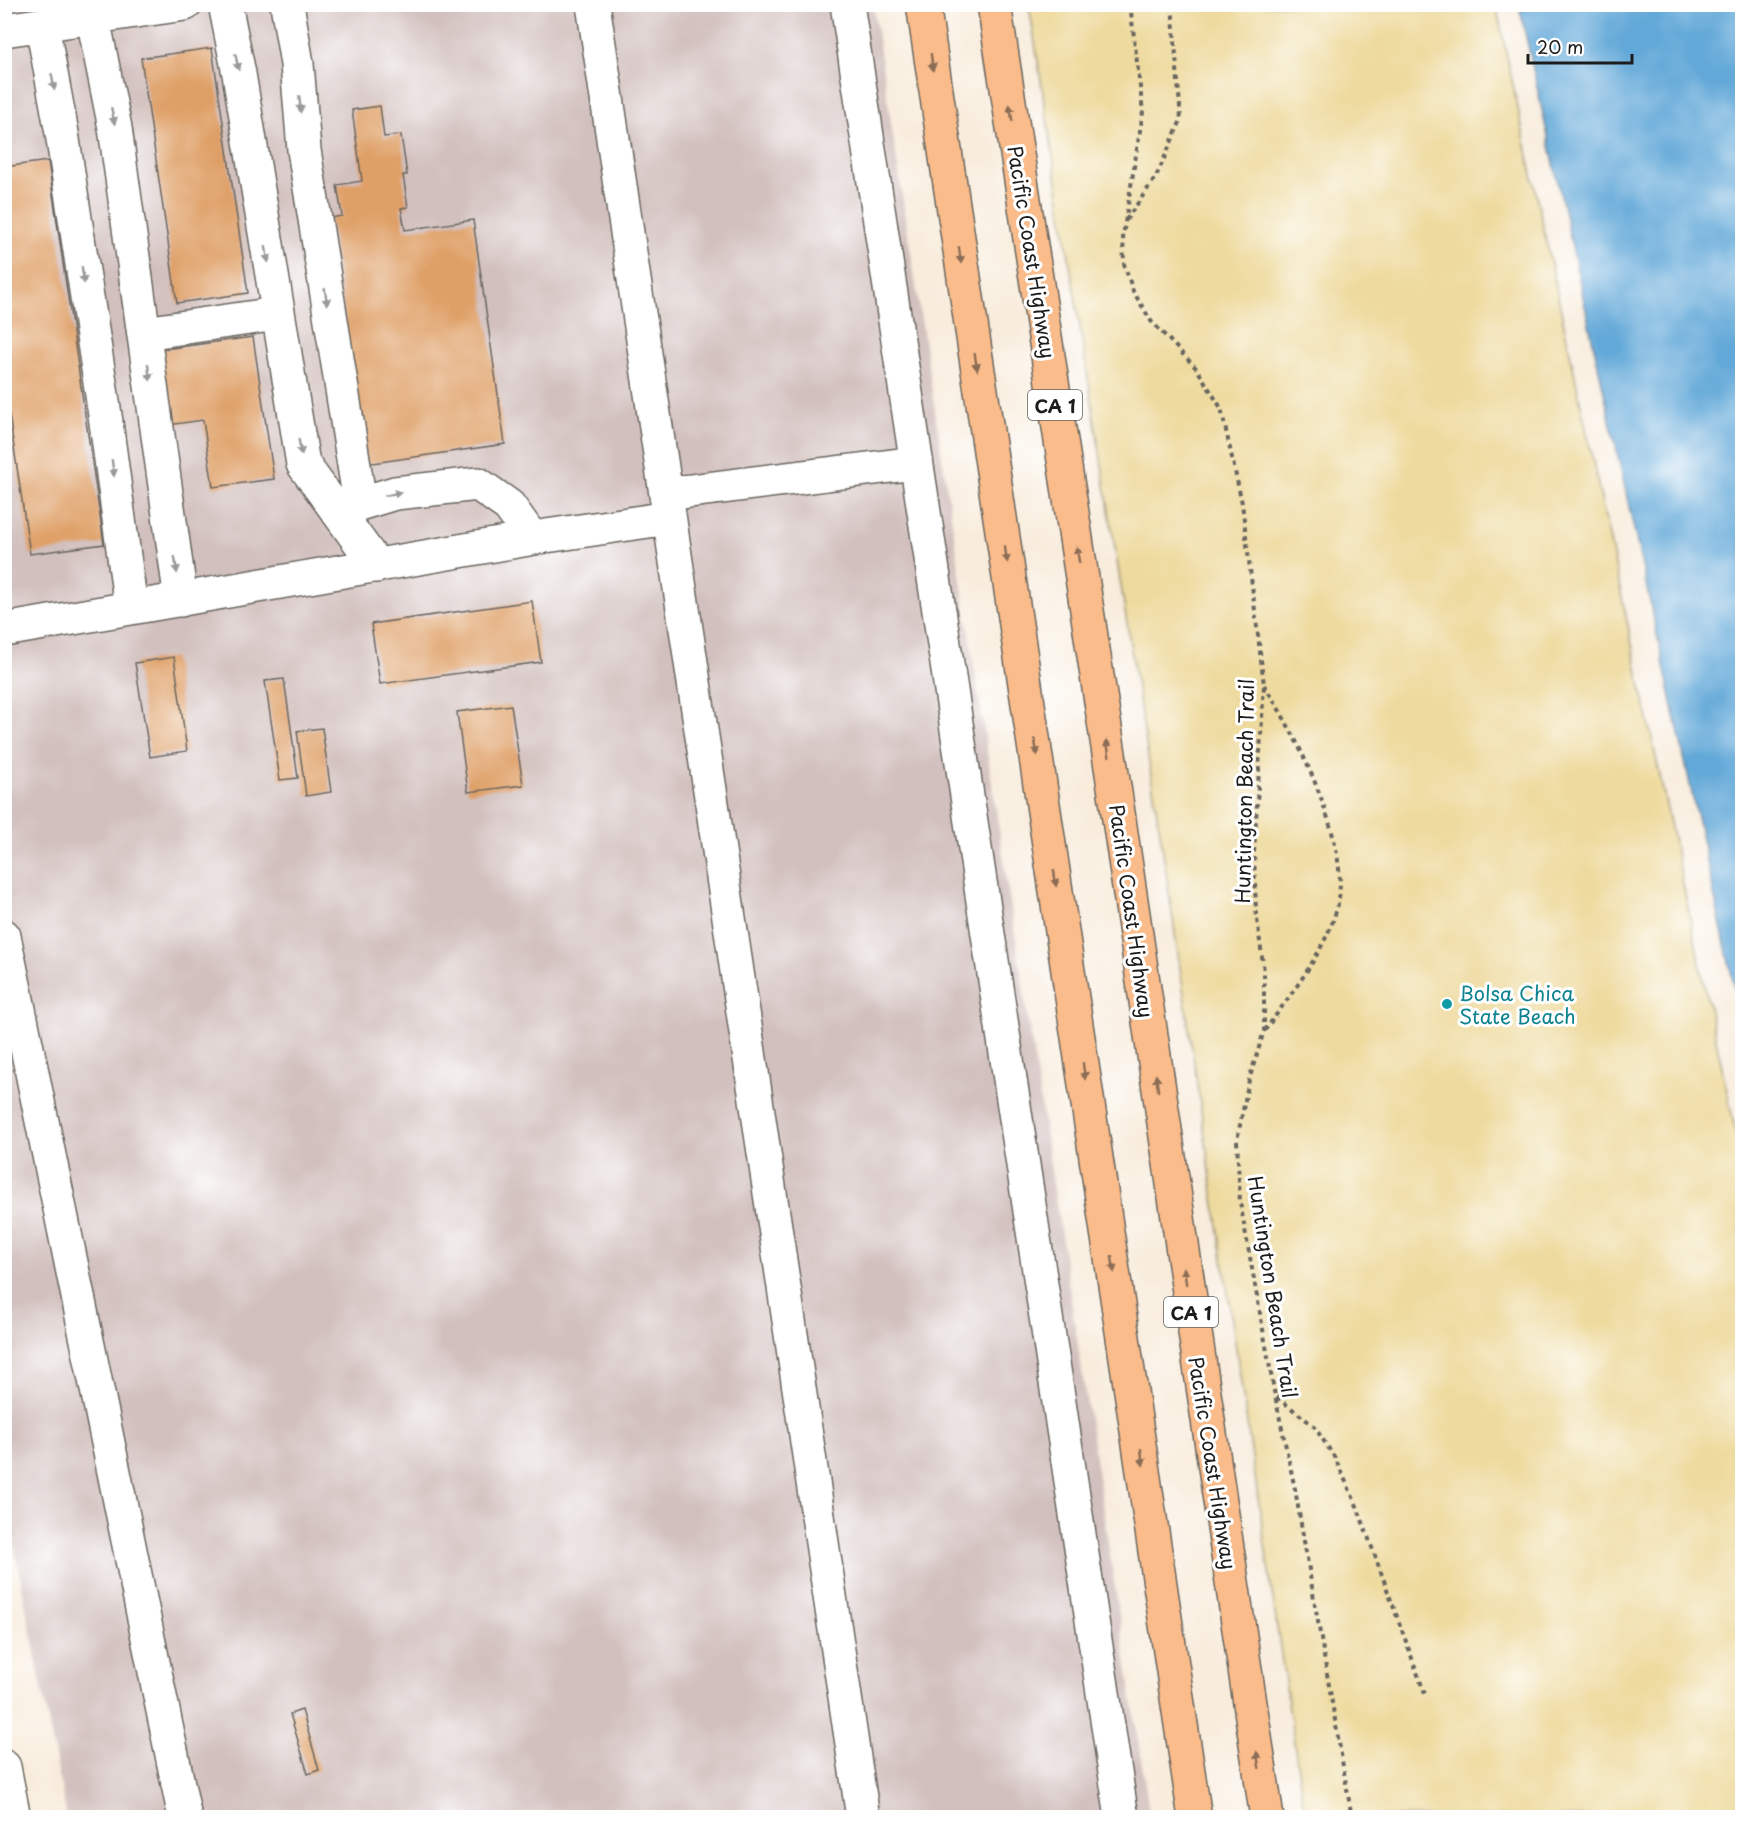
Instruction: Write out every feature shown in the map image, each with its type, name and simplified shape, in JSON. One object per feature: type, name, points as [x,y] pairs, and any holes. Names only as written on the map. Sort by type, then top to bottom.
[{"type":"highway","points":[[923,4],[1195,1818]]},
{"type":"highway","name":"Pacific Coast Highway","points":[[994,4],[1119,818],[1266,1818]]},
{"type":"street","points":[[4,30],[185,4]]},
{"type":"street","points":[[225,4],[239,74],[303,464],[349,507],[377,566]]},
{"type":"street","points":[[287,4],[297,64],[304,150],[327,303],[352,443],[349,507]]},
{"type":"street","points":[[593,4],[863,1818]]},
{"type":"street","points":[[847,4],[1122,1818]]},
{"type":"street","points":[[93,18],[115,128],[181,600]]},
{"type":"street","points":[[42,25],[62,133],[105,415],[131,608]]},
{"type":"street","points":[[144,333],[277,314]]},
{"type":"street","points":[[4,630],[539,537],[668,506],[916,463]]},
{"type":"street","points":[[349,507],[395,493],[478,484],[509,506],[539,537]]},
{"type":"street","points":[[4,936],[185,1818]]},
{"type":"street","points":[[4,1767],[15,1818]]},
{"type":"path","name":"Huntington Beach Trail","points":[[1130,4],[1143,112],[1123,235],[1124,264],[1133,291],[1151,321],[1197,369],[1221,408],[1242,503],[1264,685],[1254,853],[1256,912],[1264,971],[1264,1031],[1249,1080],[1237,1140],[1240,1202],[1275,1396],[1295,1489],[1352,1818]]},
{"type":"path","points":[[1125,221],[1156,177],[1181,120],[1172,4]]},
{"type":"path","points":[[1264,685],[1282,712],[1317,785],[1334,839],[1340,885],[1337,907],[1327,935],[1294,989],[1264,1031]]},
{"type":"path","points":[[1275,1396],[1314,1426],[1335,1458],[1357,1506],[1426,1697]]},
{"type":"shaded area","points":[[4,5],[873,5],[1150,1817],[67,1817],[4,1494]]},
{"type":"sand","name":"Bolsa Chica State Beach","points":[[1029,5],[1496,5],[1742,1162],[1742,1817],[1305,1817],[1162,845]]},
{"type":"water","points":[[1519,5],[1742,5],[1742,1022]]},
{"type":"building","points":[[212,48],[248,293],[177,303],[141,58]]},
{"type":"building","points":[[380,106],[384,137],[401,135],[407,175],[403,175],[408,207],[401,208],[405,230],[473,220],[505,444],[366,464],[330,218],[342,216],[337,185],[362,181],[352,110]]},
{"type":"building","points":[[48,161],[104,544],[30,554],[4,381],[4,167]]},
{"type":"building","points":[[253,337],[274,479],[213,487],[203,420],[168,425],[157,350]]},
{"type":"building","points":[[532,601],[541,662],[380,684],[371,624]]},
{"type":"building","points":[[174,657],[187,751],[150,757],[135,663]]},
{"type":"building","points":[[284,679],[298,778],[280,780],[265,681]]},
{"type":"building","points":[[511,705],[523,785],[468,792],[457,712]]},
{"type":"building","points":[[322,728],[331,792],[306,796],[297,731]]},
{"type":"building","points":[[302,1710],[319,1770],[308,1774],[290,1714]]},
{"type":"place","name":"Bolsa Chica State Beach","points":[[1447,1004]]}]
